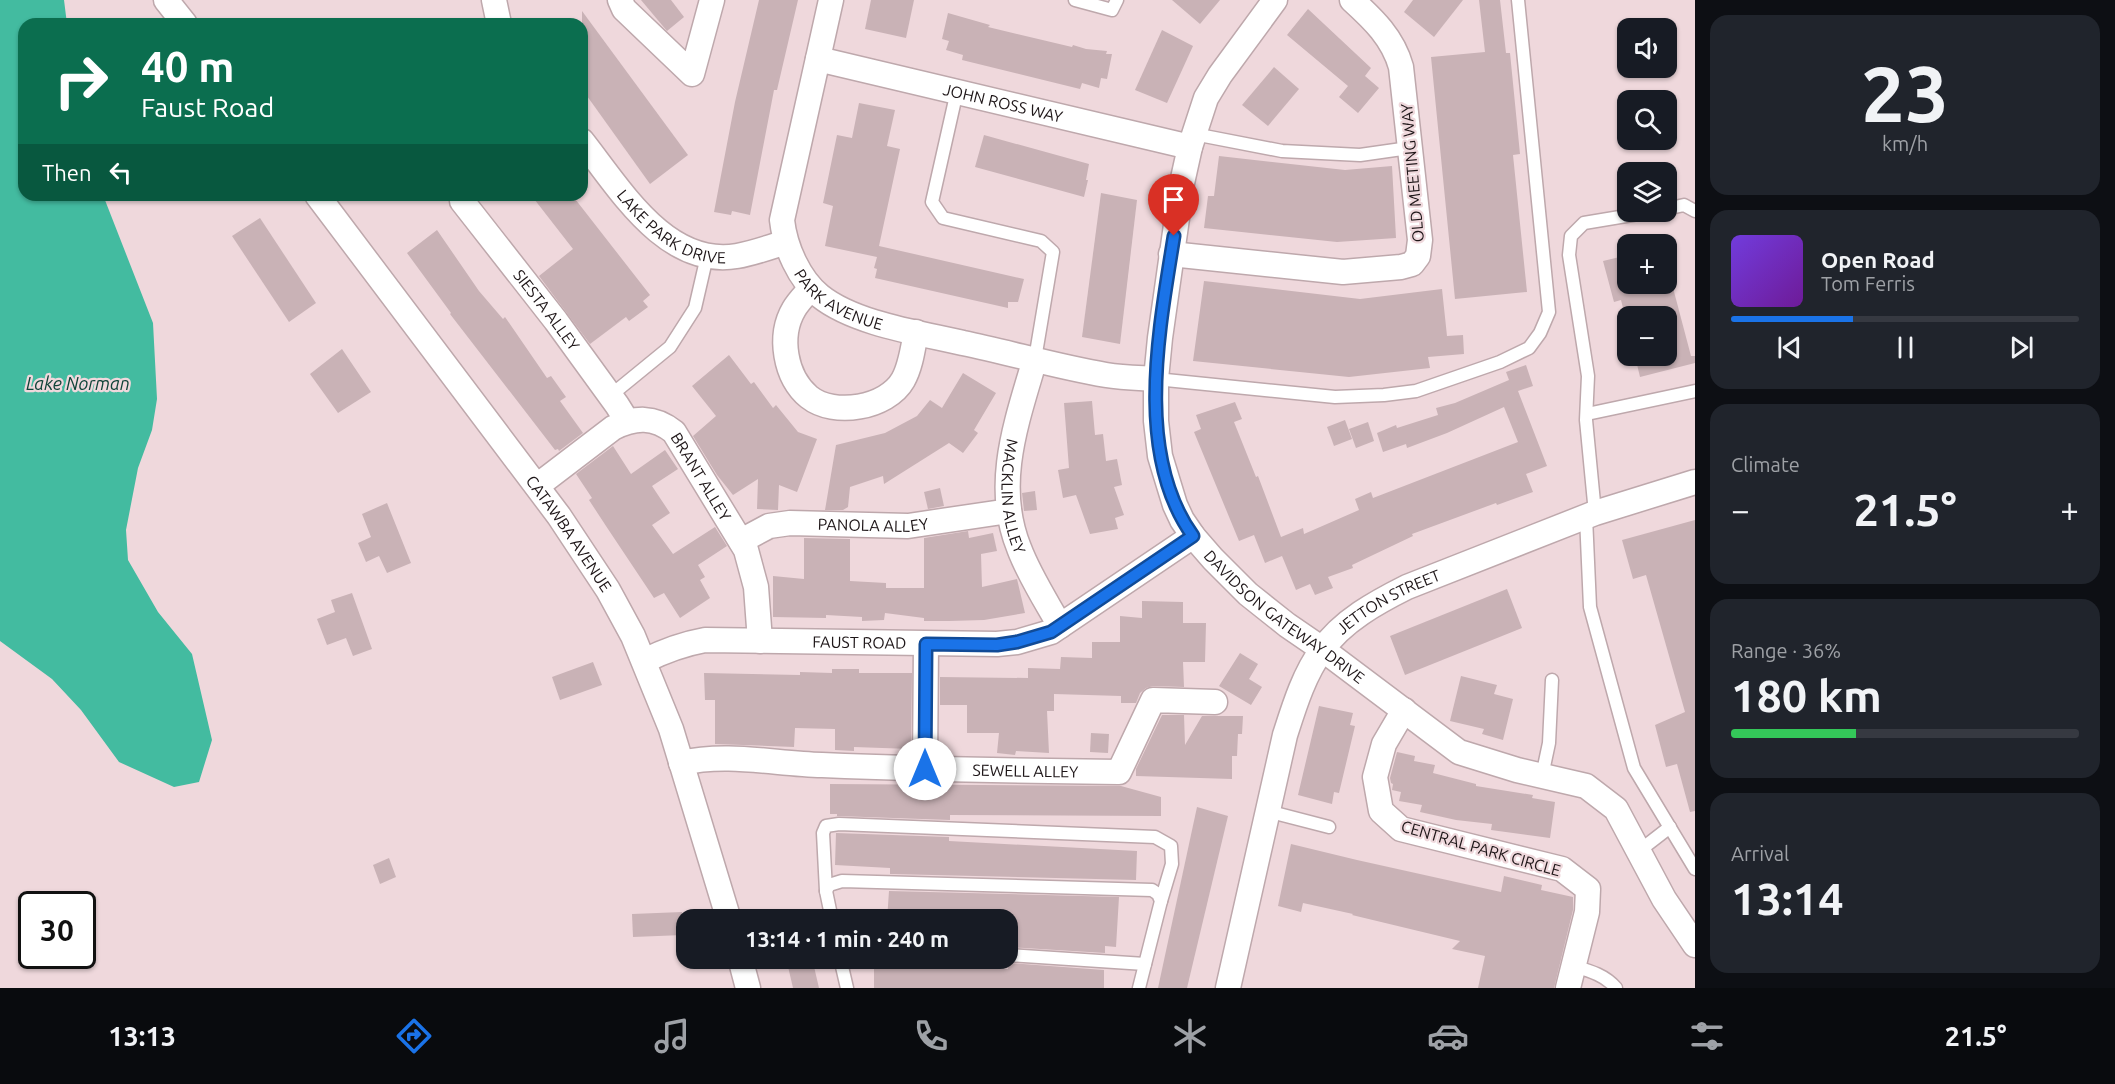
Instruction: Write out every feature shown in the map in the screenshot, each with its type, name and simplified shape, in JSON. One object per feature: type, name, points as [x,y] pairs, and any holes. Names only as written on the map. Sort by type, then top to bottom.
[{"type":"street","points":[[166,0],[180,18]]},
{"type":"street","points":[[494,0],[498,18]]},
{"type":"street","points":[[620,0],[624,9],[692,74],[712,0]]},
{"type":"street","name":"PARK AVENUE","points":[[831,0],[782,220],[786,242],[811,288],[822,298],[853,315],[916,332],[1107,375],[1156,379]]},
{"type":"street","name":"DAVIDSON GATEWAY DRIVE","points":[[1275,0],[1206,98],[1192,140],[1171,254],[1156,379],[1156,421],[1162,464],[1174,505],[1193,536],[1248,594],[1459,752],[1586,786],[1616,809],[1664,899],[1695,945]]},
{"type":"street","name":"OLD MEETING WAY","points":[[1171,254],[1324,272],[1368,271],[1412,264],[1419,256],[1420,240],[1404,85],[1396,50],[1377,23],[1368,5]]},
{"type":"street","name":"JOHN ROSS WAY","points":[[818,59],[957,91],[1192,140]]},
{"type":"street","name":"LAKE PARK DRIVE","points":[[588,149],[649,225],[678,246],[707,256],[736,257],[786,242]]},
{"type":"street","name":"CATAWBA AVENUE","points":[[322,201],[537,486],[608,590],[633,636],[671,729],[726,909]]},
{"type":"street","name":"SIESTA ALLEY","points":[[462,201],[556,321],[627,421]]},
{"type":"street","points":[[811,288],[793,310],[785,336],[787,361],[796,383],[810,398],[832,407],[855,407],[875,403],[892,394],[903,380],[916,332]]},
{"type":"street","name":"MACKLIN ALLEY","points":[[1035,359],[1018,416],[1007,475],[1009,511],[1019,550],[1060,626]]},
{"type":"street","name":"BRANT ALLEY","points":[[627,421],[646,419],[666,426],[674,432],[741,541],[746,550],[756,587],[760,641]]},
{"type":"street","points":[[537,486],[613,428],[627,421]]},
{"type":"street","name":"JETTON STREET","points":[[1228,988],[1267,811],[1292,712],[1322,649],[1336,634],[1381,599],[1460,565],[1590,515],[1695,482]]},
{"type":"street","name":"PANOLA ALLEY","points":[[741,541],[769,526],[790,523],[908,526],[1009,511]]},
{"type":"street","name":"FAUST ROAD","points":[[644,661],[663,651],[689,643],[727,640],[997,645],[1017,642],[1034,638],[1060,626],[1193,536]]},
{"type":"street","points":[[925,769],[926,644]]},
{"type":"street","name":"SEWELL ALLEY","points":[[681,763],[695,759],[720,758],[925,769],[1119,772],[1153,700],[1215,702]]},
{"type":"street","name":"CENTRAL PARK CIRCLE","points":[[1404,710],[1384,744],[1375,777],[1381,811],[1401,829],[1562,869],[1588,889],[1587,912],[1571,977]]},
{"type":"street","points":[[743,969],[748,988]]},
{"type":"lane","points":[[1075,0],[1112,10],[1117,0]]},
{"type":"lane","points":[[1156,379],[1335,397],[1384,395],[1416,390],[1500,362],[1528,348],[1540,333],[1549,312],[1518,0]]},
{"type":"lane","points":[[957,91],[932,202],[943,218],[1041,241],[1053,252],[1035,359]]},
{"type":"lane","points":[[1192,140],[1282,151],[1360,155],[1409,148]]},
{"type":"lane","points":[[1677,207],[1684,206],[1695,211]]},
{"type":"lane","points":[[1617,218],[1584,223],[1571,236],[1569,255],[1588,376],[1590,608],[1634,768],[1695,869]]},
{"type":"lane","points":[[610,396],[670,347],[695,308],[707,256]]},
{"type":"lane","points":[[1587,414],[1695,391]]},
{"type":"lane","points":[[1542,776],[1549,743],[1552,680]]},
{"type":"lane","points":[[1267,811],[1329,827]]},
{"type":"lane","points":[[830,909],[826,891],[823,833],[826,826],[839,824],[1155,837],[1170,846],[1172,864],[1139,988]]},
{"type":"lane","points":[[1639,851],[1670,827]]},
{"type":"lane","points":[[826,891],[830,885],[842,881],[1152,890],[1158,894],[1161,901]]},
{"type":"lane","points":[[1018,956],[1145,964]]},
{"type":"lane","points":[[843,969],[847,988]]},
{"type":"lane","points":[[1571,977],[1593,971],[1607,979],[1616,988]]},
{"type":"water","name":"Lake Norman","points":[[0,0],[64,0],[66,18],[18,18],[18,201],[105,201],[153,323],[157,399],[152,430],[138,468],[126,530],[128,560],[158,612],[192,654],[212,740],[199,782],[174,787],[119,762],[81,710],[52,679],[0,641]]},
{"type":"building","points":[[641,0],[671,0],[684,17],[667,31]]},
{"type":"building","points":[[759,0],[798,0],[777,90],[774,90],[750,215],[732,211],[731,215],[714,212],[735,102]]},
{"type":"building","points":[[871,0],[914,0],[906,38],[865,29]]},
{"type":"building","points":[[1172,0],[1220,0],[1200,24]]},
{"type":"building","points":[[1413,0],[1463,0],[1434,37],[1404,12]]},
{"type":"building","points":[[1479,0],[1500,0],[1506,53],[1510,53],[1520,154],[1513,155],[1527,292],[1455,299],[1431,57],[1485,52]]},
{"type":"building","points":[[1308,9],[1371,68],[1365,76],[1379,88],[1358,113],[1339,97],[1348,86],[1287,35]]},
{"type":"building","points":[[948,13],[990,25],[988,27],[1072,47],[1073,45],[1107,51],[1106,54],[1112,54],[1107,79],[1101,78],[1099,88],[1082,83],[1080,89],[962,60],[963,55],[946,50],[949,41],[942,39]]},
{"type":"building","points":[[588,19],[688,155],[650,184],[588,97]]},
{"type":"building","points":[[1162,30],[1193,46],[1167,103],[1135,90]]},
{"type":"building","points":[[1274,67],[1299,89],[1268,126],[1242,105]]},
{"type":"building","points":[[859,103],[895,110],[887,146],[900,149],[879,246],[1024,279],[1018,302],[1008,302],[1008,308],[875,278],[877,269],[874,268],[877,257],[825,246],[833,206],[823,203],[837,135],[852,138]]},
{"type":"building","points":[[984,135],[1089,164],[1084,197],[975,167]]},
{"type":"building","points":[[1219,156],[1345,170],[1392,166],[1396,238],[1337,242],[1204,228],[1208,196],[1214,196]]},
{"type":"building","points":[[1101,193],[1137,200],[1120,344],[1082,337]]},
{"type":"building","points":[[536,201],[577,201],[650,295],[643,301],[648,307],[629,321],[626,317],[590,344],[539,276],[573,249]]},
{"type":"building","points":[[260,218],[316,303],[289,322],[232,236]]},
{"type":"building","points":[[437,230],[479,291],[503,319],[505,317],[547,378],[551,376],[566,397],[560,401],[583,433],[559,451],[555,450],[450,314],[407,253]]},
{"type":"building","points":[[1617,258],[1617,294],[1675,294],[1691,356],[1695,356],[1695,363],[1640,377],[1637,366],[1677,366],[1677,306],[1622,306],[1621,300],[1614,302],[1603,261]]},
{"type":"building","points":[[1204,281],[1360,299],[1442,289],[1447,336],[1463,335],[1464,354],[1428,357],[1430,368],[1349,377],[1193,361]]},
{"type":"building","points":[[342,349],[371,392],[338,413],[310,374]]},
{"type":"building","points":[[729,355],[751,384],[754,382],[773,408],[776,405],[798,432],[817,439],[797,492],[779,485],[778,510],[757,509],[758,479],[733,495],[717,475],[693,436],[716,416],[692,386]]},
{"type":"building","points":[[1526,365],[1533,386],[1518,391],[1547,466],[1526,474],[1533,492],[1412,534],[1413,536],[1352,565],[1353,568],[1328,577],[1333,588],[1315,595],[1310,584],[1296,590],[1282,556],[1265,563],[1254,535],[1239,541],[1194,432],[1201,429],[1196,415],[1235,402],[1242,419],[1234,422],[1281,537],[1303,528],[1304,534],[1359,510],[1355,499],[1371,492],[1373,498],[1518,442],[1504,407],[1407,448],[1406,444],[1383,452],[1377,433],[1396,425],[1397,428],[1438,415],[1436,408],[1455,403],[1509,380],[1506,372]]},
{"type":"building","points":[[963,373],[996,393],[974,430],[978,433],[963,453],[949,443],[884,484],[883,476],[850,487],[848,507],[843,510],[825,510],[836,445],[885,433],[917,416],[930,400],[942,408]]},
{"type":"building","points":[[1092,401],[1095,435],[1103,434],[1106,461],[1117,459],[1122,485],[1114,487],[1124,515],[1115,518],[1118,529],[1090,534],[1076,495],[1063,498],[1058,470],[1069,468],[1064,403]]},
{"type":"building","points":[[1345,420],[1352,439],[1334,446],[1327,427]]},
{"type":"building","points":[[1368,422],[1374,441],[1356,448],[1349,429]]},
{"type":"building","points":[[613,446],[631,474],[665,450],[678,469],[652,486],[670,513],[652,525],[673,554],[715,527],[727,546],[698,565],[705,577],[700,580],[710,598],[680,618],[664,593],[654,598],[589,500],[592,498],[576,474]]},
{"type":"building","points":[[940,488],[944,506],[928,509],[924,492]]},
{"type":"building","points":[[1035,491],[1037,510],[1024,511],[1022,493]]},
{"type":"building","points":[[387,503],[411,563],[387,573],[379,556],[366,562],[358,543],[371,537],[362,514]]},
{"type":"building","points":[[1695,520],[1695,811],[1690,812],[1677,764],[1666,767],[1655,725],[1685,712],[1646,575],[1633,579],[1622,540]]},
{"type":"building","points":[[968,531],[969,538],[993,533],[997,551],[981,554],[982,587],[1017,579],[1025,613],[984,620],[949,621],[924,621],[924,618],[885,613],[884,620],[862,621],[862,617],[826,615],[826,618],[773,617],[773,576],[804,579],[804,538],[850,539],[850,581],[886,583],[886,588],[924,588],[924,538]]},
{"type":"building","points":[[1507,589],[1522,628],[1405,675],[1390,636]]},
{"type":"building","points":[[352,593],[372,649],[353,656],[346,638],[327,645],[317,619],[335,612],[331,600]]},
{"type":"building","points":[[1142,601],[1183,602],[1183,623],[1206,623],[1205,662],[1183,662],[1184,687],[1153,686],[1146,688],[1140,693],[1136,703],[1121,703],[1121,696],[1054,694],[1054,711],[1047,711],[1049,753],[1016,751],[1015,755],[997,753],[999,733],[967,733],[967,705],[940,705],[940,677],[1028,678],[1028,668],[1060,669],[1061,657],[1092,658],[1092,642],[1120,642],[1120,616],[1142,618]]},
{"type":"building","points":[[1240,653],[1258,664],[1249,679],[1262,687],[1251,705],[1219,686]]},
{"type":"building","points":[[593,662],[602,685],[560,700],[552,677]]},
{"type":"building","points":[[832,669],[859,669],[859,673],[912,673],[911,749],[854,747],[854,751],[835,750],[835,729],[795,728],[794,747],[715,744],[715,700],[705,700],[704,673],[800,675],[800,672],[832,673]]},
{"type":"building","points":[[1461,676],[1497,685],[1494,694],[1513,699],[1503,740],[1482,734],[1484,729],[1450,721]]},
{"type":"building","points":[[1319,706],[1353,713],[1350,725],[1355,726],[1339,793],[1334,792],[1332,804],[1298,795]]},
{"type":"building","points":[[1162,715],[1184,715],[1185,745],[1202,716],[1243,716],[1242,734],[1238,734],[1237,756],[1232,756],[1232,779],[1136,776],[1136,769]]},
{"type":"building","points":[[1091,733],[1109,734],[1108,753],[1090,752]]},
{"type":"building","points":[[1397,752],[1415,756],[1414,761],[1435,765],[1433,773],[1476,784],[1476,786],[1533,795],[1532,798],[1555,802],[1550,838],[1491,830],[1492,824],[1456,820],[1420,812],[1422,805],[1399,801],[1401,792],[1392,790],[1393,784],[1390,778]]},
{"type":"building","points":[[830,784],[1121,786],[1161,797],[1161,816],[950,815],[950,820],[837,816],[837,814],[830,814]]},
{"type":"building","points":[[1197,807],[1228,816],[1187,988],[1158,988]]},
{"type":"building","points":[[836,833],[949,837],[949,841],[1137,851],[1136,880],[890,874],[890,868],[835,865]]},
{"type":"building","points":[[1291,844],[1501,892],[1504,876],[1542,885],[1541,890],[1573,897],[1573,910],[1554,988],[1478,988],[1485,956],[1452,949],[1460,941],[1303,903],[1301,912],[1278,906]]},
{"type":"building","points":[[389,858],[396,877],[380,884],[373,865]]},
{"type":"building","points":[[889,891],[1119,897],[1116,947],[1105,946],[1105,953],[1018,948],[1018,909],[888,909]]},
{"type":"building","points":[[676,912],[676,935],[633,937],[632,914]]},
{"type":"building","points":[[1018,964],[1104,970],[1104,988],[874,988],[874,969],[1018,969]]},
{"type":"building","points":[[789,969],[815,969],[819,988],[793,988]]},
{"type":"route","points":[[925,769],[926,644],[997,645],[1034,638],[1051,632],[1193,536],[1174,505],[1166,480],[1156,421],[1156,379],[1174,236]]}]
